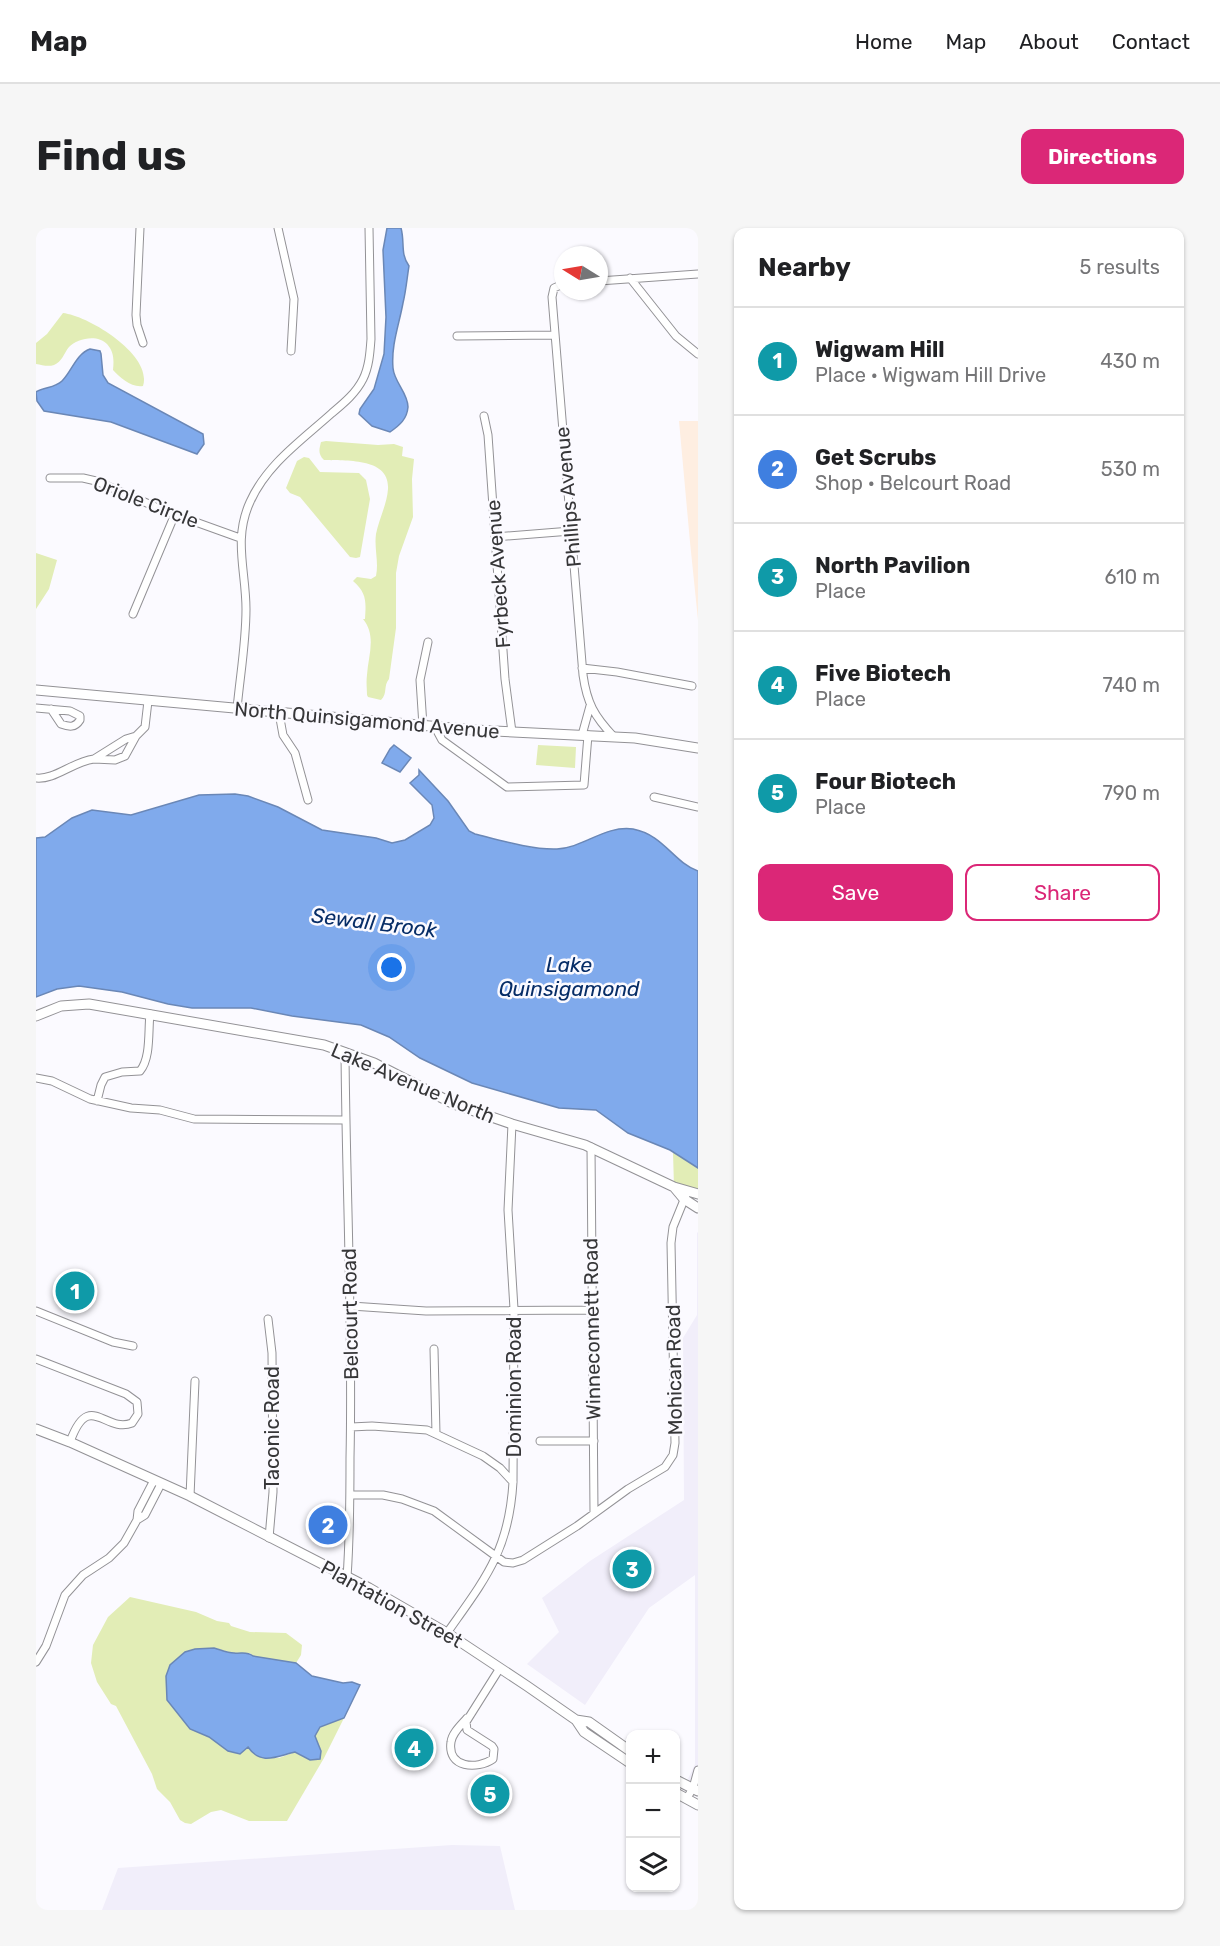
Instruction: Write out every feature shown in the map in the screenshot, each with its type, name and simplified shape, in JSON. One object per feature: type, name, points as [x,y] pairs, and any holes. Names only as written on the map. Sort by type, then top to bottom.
[{"type":"main road","name":"North Quinsigamond Avenue","points":[[36,690],[435,727],[664,741],[698,748]]},
{"type":"main road","name":"Lake Avenue North","points":[[36,1016],[52,1009],[79,1004],[108,1006],[305,1040],[374,1063],[454,1104],[591,1147],[690,1194],[698,1208]]},
{"type":"main road","name":"Plantation Street","points":[[36,1429],[190,1496],[347,1577],[447,1633],[576,1720],[584,1731],[626,1760]]},
{"type":"main road","name":"Plantation Street","points":[[576,1720],[589,1722],[626,1748]]},
{"type":"main road","points":[[680,1782],[696,1789]]},
{"type":"main road","points":[[680,1795],[698,1805]]},
{"type":"street","points":[[140,228],[136,315],[143,343]]},
{"type":"street","points":[[278,228],[294,299],[291,351]]},
{"type":"street","points":[[237,709],[246,609],[240,538],[244,517],[251,499],[277,462],[346,400],[364,377],[372,339],[369,228]]},
{"type":"street","points":[[608,280],[698,274]]},
{"type":"street","points":[[630,278],[676,336],[698,354]]},
{"type":"street","name":"Phillips Avenue","points":[[554,288],[552,298],[554,335],[585,691],[596,718],[614,737]]},
{"type":"street","points":[[457,336],[554,335]]},
{"type":"street","name":"Fyrbeck Avenue","points":[[484,416],[488,435],[512,732]]},
{"type":"street","name":"Oriole Circle","points":[[50,478],[89,479],[240,538]]},
{"type":"street","points":[[133,614],[175,514]]},
{"type":"street","points":[[495,537],[571,531]]},
{"type":"street","points":[[423,726],[420,680],[428,642]]},
{"type":"street","points":[[582,668],[612,671],[692,686]]},
{"type":"street","points":[[36,778],[50,777],[77,762],[122,758],[136,736],[145,727],[148,701]]},
{"type":"street","name":"Phillips Avenue","points":[[435,727],[442,740],[507,787],[584,785],[585,735],[590,706]]},
{"type":"street","points":[[36,708],[51,709]]},
{"type":"street","points":[[279,713],[284,735],[294,753],[308,800]]},
{"type":"street","points":[[94,759],[126,739],[136,736]]},
{"type":"street","points":[[654,797],[698,807]]},
{"type":"street","points":[[97,1101],[105,1077],[142,1069],[147,1051],[150,1014]]},
{"type":"street","name":"Belcourt Road","points":[[345,1052],[351,1306],[351,1495],[347,1577]]},
{"type":"street","points":[[36,1078],[52,1082],[97,1101],[131,1108],[160,1110],[194,1119],[345,1120]]},
{"type":"street","name":"Dominion Road","points":[[447,1633],[486,1578],[497,1557],[510,1517],[513,1482],[514,1309],[508,1210],[512,1124]]},
{"type":"street","name":"Winneconnett Road","points":[[591,1147],[594,1512]]},
{"type":"street","name":"Mohican Road","points":[[497,1557],[504,1562],[513,1563],[524,1560],[665,1467],[673,1455],[675,1385],[671,1243],[673,1227],[690,1194]]},
{"type":"street","points":[[351,1306],[426,1311],[592,1310]]},
{"type":"street","points":[[36,1311],[113,1342],[134,1346]]},
{"type":"street","name":"Taconic Road","points":[[268,1319],[272,1353],[273,1492],[269,1538]]},
{"type":"street","points":[[434,1349],[436,1434]]},
{"type":"street","points":[[36,1359],[126,1394],[137,1402],[137,1417],[130,1425],[121,1425],[95,1416],[89,1417],[76,1425],[70,1442]]},
{"type":"street","points":[[190,1496],[195,1381]]},
{"type":"street","points":[[351,1427],[418,1429],[436,1434],[483,1456],[500,1468],[513,1482]]},
{"type":"street","points":[[540,1441],[594,1441]]},
{"type":"street","points":[[36,1662],[46,1646],[62,1601],[68,1591],[83,1575],[119,1548],[137,1520],[138,1511],[158,1482]]},
{"type":"street","points":[[351,1495],[383,1495],[410,1501],[434,1510],[497,1557]]},
{"type":"street","points":[[467,1718],[467,1730],[494,1749],[493,1759],[483,1764],[463,1765],[455,1760],[451,1752],[451,1740],[500,1668]]},
{"type":"street","points":[[687,1798],[696,1789],[698,1770]]},
{"type":"shaded area","points":[[679,421],[698,421],[698,620],[690,542]]},
{"type":"shaded area","points":[[697,1232],[698,1787],[687,1781],[695,1764],[695,1575],[649,1608],[585,1705],[527,1664],[559,1632],[542,1598],[590,1561],[684,1500],[683,1338],[697,1315]]},
{"type":"shaded area","points":[[452,1845],[500,1846],[515,1910],[102,1910],[118,1868]]},
{"type":"green space","points":[[63,313],[88,321],[129,350],[143,374],[143,386],[131,384],[113,370],[111,350],[107,344],[98,339],[88,338],[77,341],[54,365],[36,364],[36,343],[47,334]]},
{"type":"green space","points":[[321,442],[394,444],[403,447],[402,456],[414,459],[413,517],[399,556],[396,573],[396,628],[389,679],[381,700],[367,695],[371,639],[363,619],[365,619],[365,598],[353,581],[357,577],[371,579],[376,576],[376,534],[385,506],[387,479],[382,471],[365,463],[324,460],[319,450]]},
{"type":"green space","points":[[304,457],[309,458],[320,472],[359,473],[366,480],[370,499],[360,557],[350,557],[300,497],[290,493],[286,488],[297,461]]},
{"type":"green space","points":[[36,553],[57,560],[49,589],[36,609]]},
{"type":"green space","points":[[538,745],[576,747],[575,768],[536,765]]},
{"type":"green space","points":[[673,1152],[698,1168],[698,1194],[674,1187]]},
{"type":"green space","points":[[130,1597],[196,1612],[250,1632],[286,1633],[302,1645],[301,1655],[296,1663],[253,1656],[250,1653],[236,1654],[214,1648],[166,1676],[167,1700],[190,1729],[209,1737],[228,1751],[240,1754],[248,1747],[257,1756],[279,1758],[295,1752],[310,1760],[320,1759],[321,1751],[315,1736],[320,1727],[344,1718],[324,1758],[287,1821],[249,1821],[221,1810],[211,1812],[191,1824],[185,1823],[180,1820],[170,1802],[157,1789],[152,1774],[116,1706],[111,1704],[97,1682],[91,1663],[93,1645],[108,1617]]},
{"type":"water","points":[[387,228],[401,228],[405,257],[409,266],[394,343],[393,360],[394,373],[406,397],[408,407],[402,421],[390,432],[372,426],[359,414],[374,389],[384,354],[386,317],[383,250]]},
{"type":"water","points":[[90,349],[100,351],[103,375],[108,383],[203,434],[204,444],[197,454],[111,422],[44,411],[37,401],[36,392],[59,383],[81,355]]},
{"type":"water","points":[[394,745],[411,758],[400,772],[382,763]]},
{"type":"water","name":"Lake Quinsigamond","points":[[419,770],[448,801],[469,831],[475,834],[526,846],[557,849],[576,845],[613,830],[633,829],[653,837],[689,867],[698,871],[698,1168],[670,1150],[628,1133],[596,1110],[559,1108],[472,1083],[420,1058],[389,1037],[361,1025],[251,1008],[192,1008],[122,992],[79,986],[57,989],[36,997],[36,838],[45,837],[72,818],[92,810],[131,815],[199,795],[235,794],[248,796],[278,807],[322,830],[376,838],[392,843],[405,840],[430,825],[434,818],[432,805],[410,783],[419,775]]},
{"type":"water","points":[[214,1648],[296,1663],[312,1676],[360,1685],[344,1718],[320,1727],[315,1736],[321,1751],[320,1759],[310,1760],[295,1752],[264,1758],[253,1753],[248,1747],[240,1754],[228,1751],[209,1737],[190,1729],[167,1700],[166,1676],[170,1665],[185,1652]]},
{"type":"place","name":"Wigwam Hill","points":[[75,1291]]},
{"type":"place","name":"Get Scrubs","points":[[328,1525]]},
{"type":"place","name":"North Pavilion","points":[[632,1569]]},
{"type":"place","name":"Five Biotech","points":[[414,1748]]},
{"type":"place","name":"Four Biotech","points":[[490,1794]]},
{"type":"water label","name":"Sewall Brook","points":[[374,923]]}]
